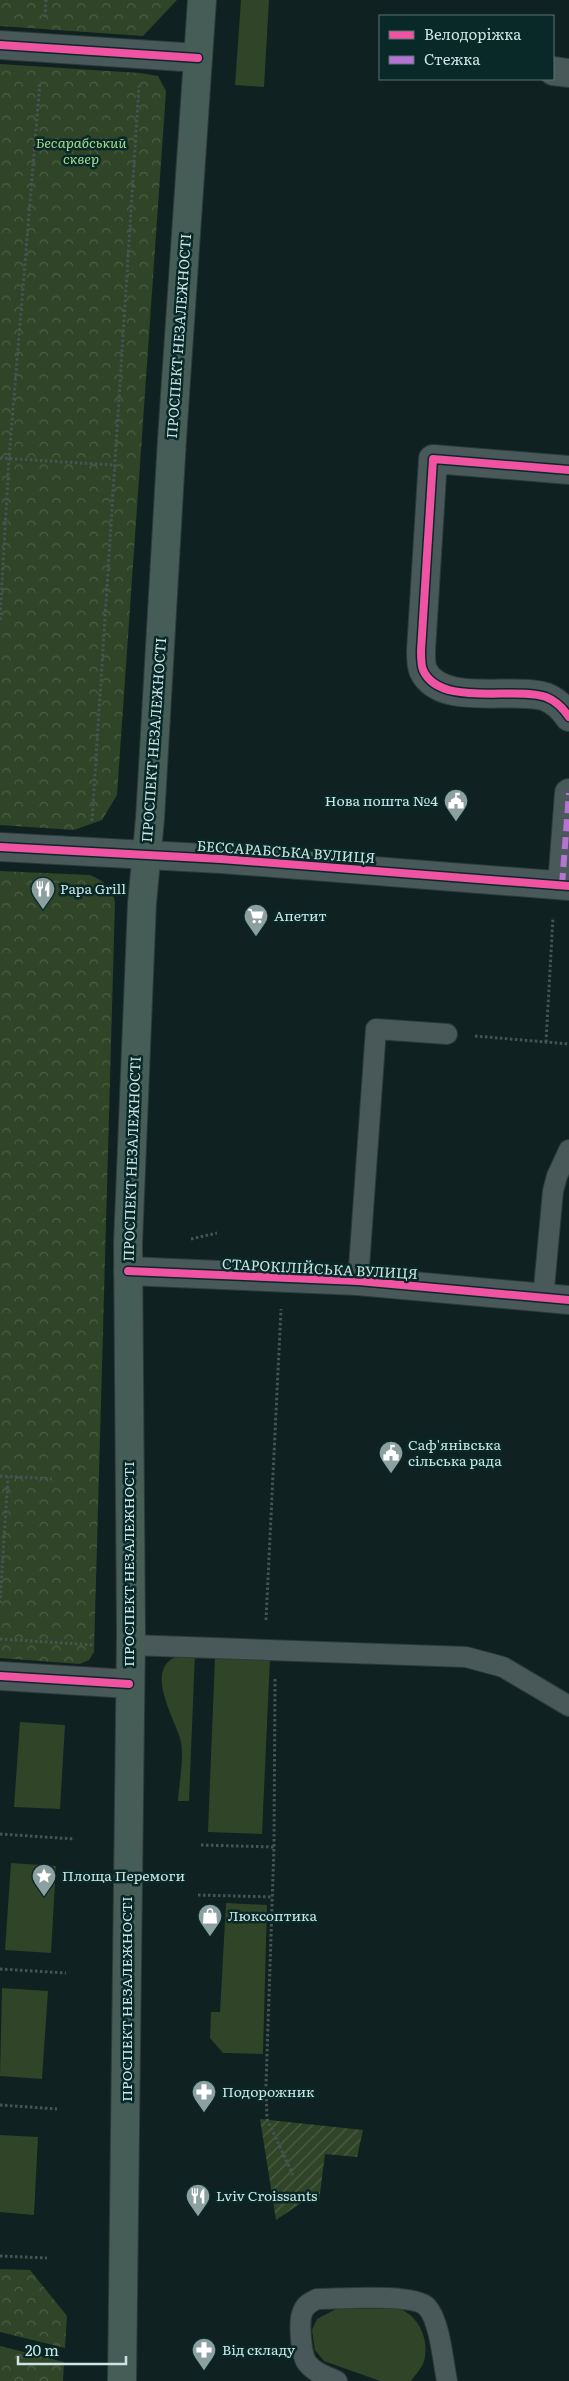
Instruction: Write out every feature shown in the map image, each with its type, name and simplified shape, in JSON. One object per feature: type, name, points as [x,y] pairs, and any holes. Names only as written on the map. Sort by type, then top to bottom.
[{"type":"main road","name":"ПРОСПЕКТ НЕЗАЛЕЖНОСТІ","points":[[122,2381],[127,2072],[130,1644],[128,1271],[142,913],[202,0]]},
{"type":"street","points":[[0,45],[198,58]]},
{"type":"street","points":[[554,71],[569,74]]},
{"type":"street","points":[[569,470],[433,459],[421,651],[422,669],[433,684],[450,691],[545,697],[559,704],[569,717]]},
{"type":"street","points":[[566,885],[569,793]]},
{"type":"street","name":"БЕССАРАБСЬКА ВУЛИЦЯ","points":[[0,847],[147,854],[566,885]]},
{"type":"street","name":"СТАРОКІЛІЙСЬКА ВУЛИЦЯ","points":[[128,1271],[358,1281],[556,1299]]},
{"type":"street","points":[[0,1676],[129,1684]]},
{"type":"lane","points":[[358,1281],[376,1029],[447,1034]]},
{"type":"lane","points":[[556,1299],[553,1191],[557,1176],[569,1150]]},
{"type":"lane","points":[[130,1644],[466,1657],[503,1667],[569,1706]]},
{"type":"lane","points":[[337,2381],[316,2372],[306,2362],[301,2349],[301,2312],[307,2304],[317,2299],[407,2299],[426,2306],[435,2323],[447,2381]]},
{"type":"path","points":[[0,620],[9,458],[41,73]]},
{"type":"path","points":[[92,828],[139,87]]},
{"type":"path","points":[[0,458],[114,465]]},
{"type":"path","points":[[546,1042],[553,916]]},
{"type":"path","points":[[447,1034],[569,1044]]},
{"type":"path","points":[[266,1621],[283,1278]]},
{"type":"path","points":[[0,1476],[52,1479]]},
{"type":"path","points":[[0,1603],[8,1477]]},
{"type":"path","points":[[0,1639],[94,1645]]},
{"type":"path","points":[[275,1678],[274,1847],[267,2119],[293,2176]]},
{"type":"path","points":[[0,1834],[75,1839]]},
{"type":"path","points":[[201,1845],[274,1847]]},
{"type":"path","points":[[198,1895],[273,1897]]},
{"type":"path","points":[[0,1969],[66,1973]]},
{"type":"path","points":[[0,2105],[57,2109]]},
{"type":"path","points":[[0,2256],[47,2258]]},
{"type":"green space","points":[[0,0],[177,0],[143,36],[0,26]]},
{"type":"green space","points":[[241,0],[269,0],[264,87],[235,85]]},
{"type":"green space","name":"Бесарабський сквер","points":[[0,64],[140,73],[158,76],[166,91],[117,795],[102,820],[74,830],[0,825]]},
{"type":"green space","points":[[0,871],[90,875],[107,885],[112,892],[115,902],[94,1652],[89,1660],[80,1664],[0,1658]]},
{"type":"green space","points":[[195,1654],[189,1801],[178,1801],[182,1749],[165,1697],[162,1673],[167,1664],[176,1657]]},
{"type":"green space","points":[[215,1656],[270,1658],[262,1834],[208,1832]]},
{"type":"green space","points":[[20,1722],[65,1725],[60,1809],[14,1807]]},
{"type":"green space","points":[[11,1863],[56,1866],[51,1953],[5,1950]]},
{"type":"green space","points":[[226,1903],[267,1905],[263,2054],[223,2053],[210,2038],[211,2012],[220,2012]]},
{"type":"green space","points":[[2,1988],[48,1991],[42,2079],[0,2076]]},
{"type":"green space","points":[[260,2119],[363,2130],[357,2157],[325,2154],[319,2201],[304,2201],[276,2220]]},
{"type":"green space","points":[[0,2135],[38,2137],[34,2215],[0,2212]]},
{"type":"green space","points":[[0,2269],[30,2270],[67,2316],[65,2348],[0,2332]]},
{"type":"green space","points":[[336,2309],[400,2309],[413,2317],[418,2323],[424,2338],[425,2353],[422,2366],[411,2381],[380,2381],[324,2361],[315,2350],[312,2330],[317,2319]]},
{"type":"green space","points":[[0,2346],[64,2362],[63,2381],[0,2381]]},
{"type":"marked path","points":[[562,885],[569,793]]},
{"type":"cycle path","points":[[0,45],[198,58]]},
{"type":"cycle path","points":[[569,470],[433,459],[421,651],[423,670],[432,682],[445,689],[478,694],[515,693],[546,697],[559,705],[569,717]]},
{"type":"cycle path","points":[[0,847],[221,859],[569,886]]},
{"type":"cycle path","points":[[128,1271],[358,1281],[569,1300]]},
{"type":"cycle path","points":[[0,1676],[129,1684]]},
{"type":"place","name":"Нова пошта №4","points":[[456,822]]},
{"type":"place","name":"Papa Grill","points":[[43,910]]},
{"type":"place","name":"Апетит","points":[[256,937]]},
{"type":"place","name":"Саф'янівська сільська рада","points":[[391,1474]]},
{"type":"place","name":"Площа Перемоги","points":[[44,1897]]},
{"type":"place","name":"Люксоптика","points":[[210,1937]]},
{"type":"place","name":"Подорожник","points":[[204,2113]]},
{"type":"place","name":"Lviv Croissants","points":[[198,2217]]},
{"type":"place","name":"Від складу","points":[[204,2371]]}]
